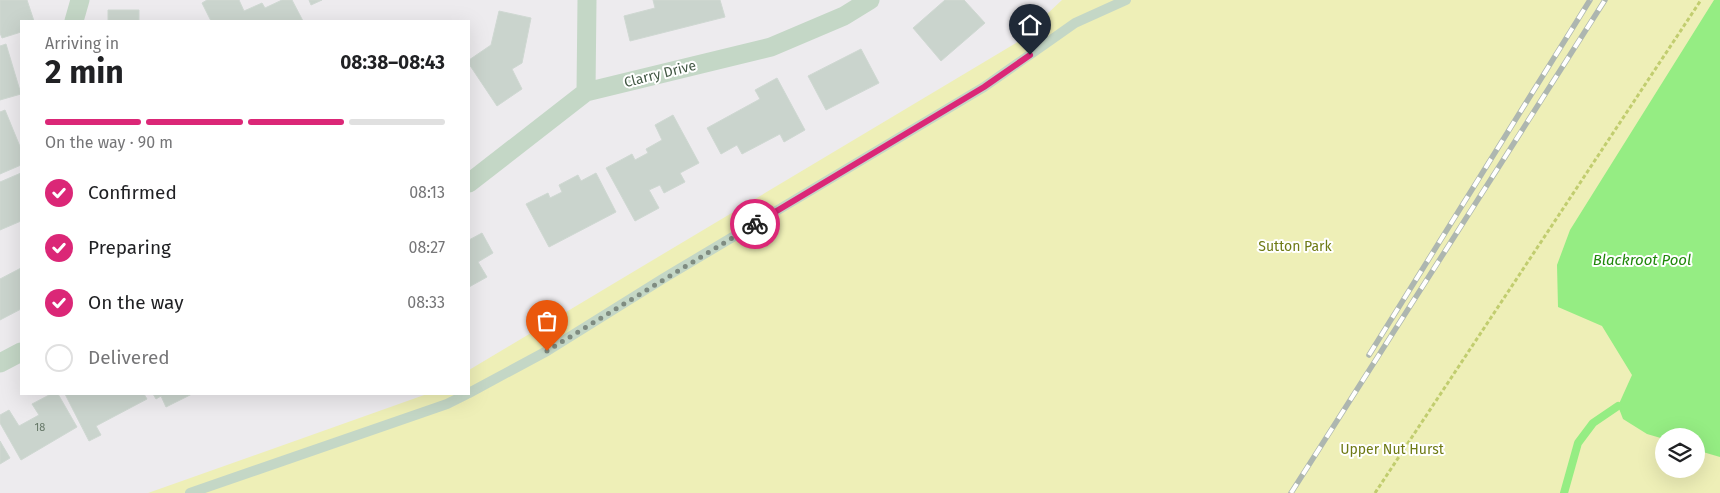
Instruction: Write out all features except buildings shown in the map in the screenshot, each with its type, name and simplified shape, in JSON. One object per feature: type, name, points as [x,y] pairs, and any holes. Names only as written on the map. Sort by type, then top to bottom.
[{"type":"street","points":[[74,20],[80,0]]},
{"type":"street","points":[[586,92],[588,0]]},
{"type":"street","name":"Clarry Drive","points":[[470,182],[586,92],[770,47],[844,16],[870,0]]},
{"type":"street","points":[[0,363],[20,353]]},
{"type":"lane","points":[[470,392],[547,351],[664,278],[984,87],[1075,23],[1126,0]]},
{"type":"lane","points":[[190,493],[447,404],[464,395]]},
{"type":"path","points":[[1375,493],[1701,0]]},
{"type":"green space","name":"Sutton Park","points":[[1062,0],[1720,0],[1720,493],[148,493],[424,395],[470,395],[470,369],[1016,43]]},
{"type":"water","name":"Blackroot Pool","points":[[1714,0],[1720,0],[1720,457],[1705,453],[1705,428],[1655,428],[1655,436],[1647,434],[1623,419],[1618,406],[1632,375],[1602,326],[1558,307],[1557,265],[1570,230]]},
{"type":"waterway","points":[[1564,493],[1578,443],[1593,423],[1618,406]]},
{"type":"railway","points":[[1369,355],[1590,0]]},
{"type":"railway","points":[[1291,493],[1605,0]]},
{"type":"way so far","points":[[547,351],[755,224]]},
{"type":"route","points":[[755,224],[984,87],[1030,55]]},
{"type":"park label","name":"Upper Nut Hurst","points":[[1392,449]]}]
